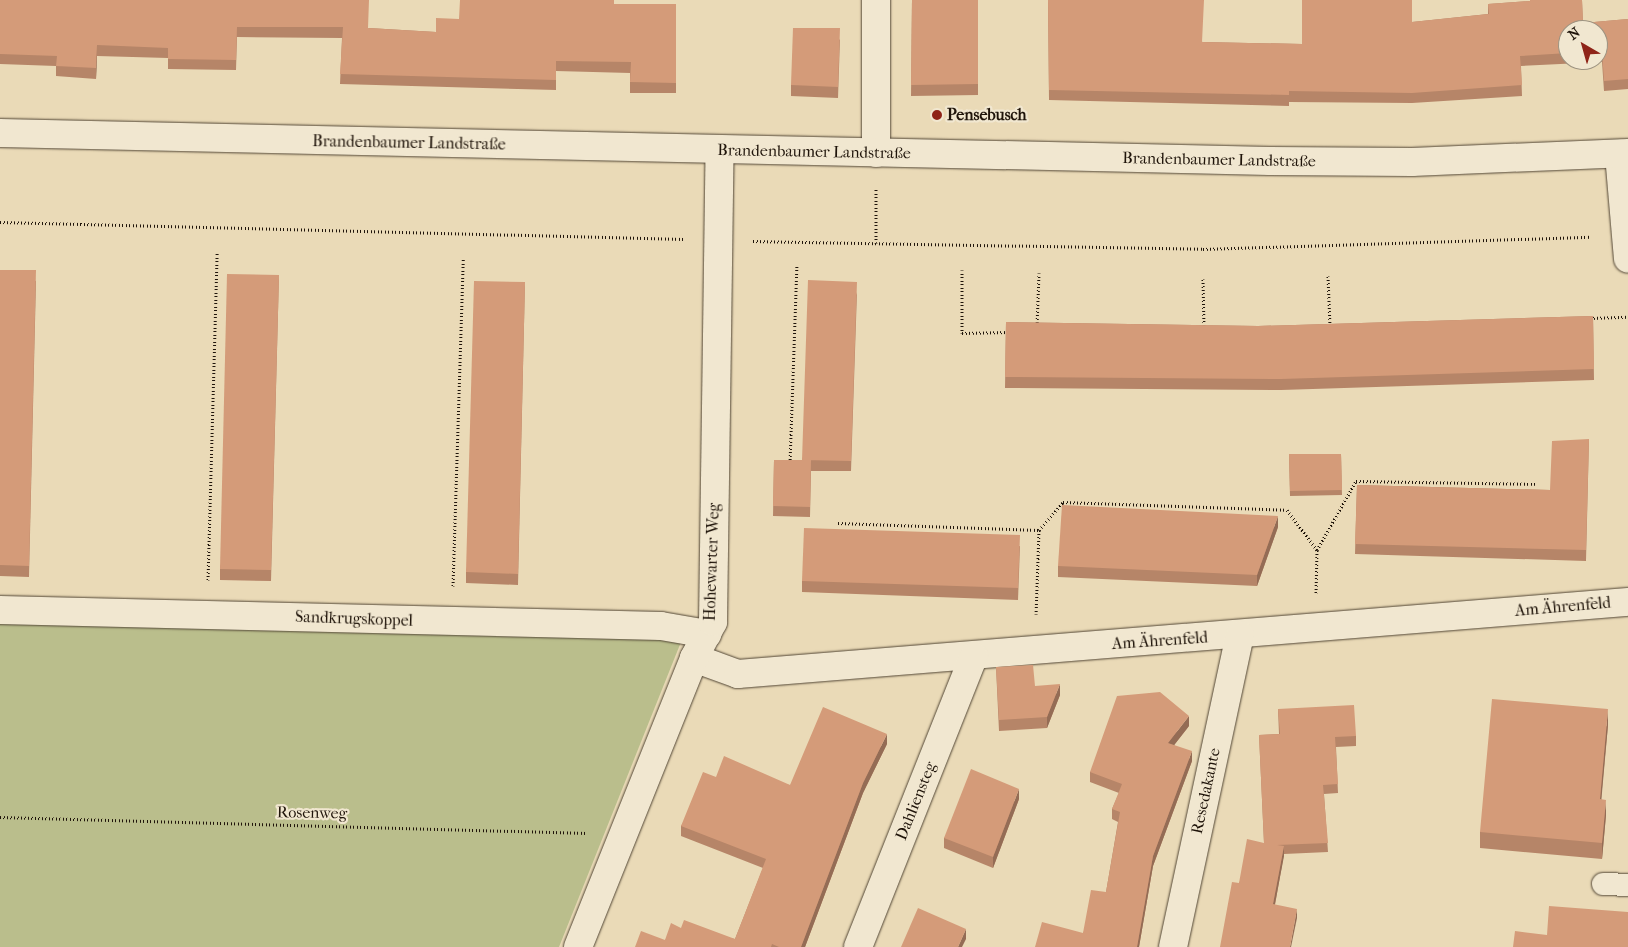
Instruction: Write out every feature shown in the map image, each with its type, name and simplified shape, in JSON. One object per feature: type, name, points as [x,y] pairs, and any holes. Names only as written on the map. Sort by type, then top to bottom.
[{"type":"street","points":[[876,0],[876,153]]},
{"type":"street","name":"Brandenbaumer Landstraße","points":[[0,133],[720,150],[1403,162],[1624,154]]},
{"type":"street","name":"Hohewarter Weg","points":[[578,947],[694,658],[713,622],[720,150]]},
{"type":"street","points":[[1624,154],[1627,247]]},
{"type":"street","name":"Am Ährenfeld","points":[[694,658],[738,674],[1316,630],[1628,602]]},
{"type":"street","name":"Sandkrugskoppel","points":[[0,610],[661,626],[707,634]]},
{"type":"street","name":"Resedakante","points":[[1173,947],[1240,635]]},
{"type":"street","name":"Dahliensteg","points":[[858,947],[974,656]]},
{"type":"lane","points":[[1603,884],[1628,885]]},
{"type":"path","points":[[876,153],[876,243]]},
{"type":"path","points":[[0,222],[718,240],[1203,249],[1627,247]]},
{"type":"path","points":[[207,615],[217,253]]},
{"type":"path","points":[[452,621],[463,259]]},
{"type":"path","points":[[790,463],[797,266]]},
{"type":"path","points":[[962,270],[962,333],[1018,332]]},
{"type":"path","points":[[1037,332],[1039,273]]},
{"type":"path","points":[[1328,276],[1330,325]]},
{"type":"path","points":[[1203,279],[1204,328]]},
{"type":"path","points":[[1578,318],[1628,317]]},
{"type":"path","points":[[1320,325],[1340,324]]},
{"type":"path","points":[[1194,328],[1214,328]]},
{"type":"path","points":[[1316,630],[1317,550],[1356,481],[1538,484]]},
{"type":"path","points":[[1035,651],[1039,530],[1063,502],[1287,510],[1317,550]]},
{"type":"path","points":[[838,523],[1039,530]]},
{"type":"path","name":"Rosenweg","points":[[0,817],[622,835]]},
{"type":"green space","points":[[0,622],[654,637],[681,642],[559,947],[0,947]]},
{"type":"building","points":[[0,0],[369,0],[368,28],[436,32],[436,18],[459,19],[460,0],[614,0],[614,4],[676,4],[676,83],[630,82],[631,62],[556,61],[556,80],[340,74],[343,27],[237,27],[236,60],[168,59],[168,48],[97,45],[96,68],[56,66],[57,56],[0,54]]},
{"type":"building","points":[[912,0],[978,0],[978,84],[911,85]]},
{"type":"building","points":[[1048,0],[1204,0],[1202,42],[1302,44],[1302,0],[1412,0],[1412,22],[1489,14],[1488,4],[1530,0],[1582,0],[1583,20],[1558,20],[1558,54],[1520,56],[1522,85],[1412,93],[1289,91],[1289,95],[1049,90]]},
{"type":"building","points":[[1628,19],[1628,79],[1604,81],[1603,70],[1608,70],[1608,21]]},
{"type":"building","points":[[793,28],[840,28],[838,87],[791,85]]},
{"type":"building","points":[[0,270],[36,270],[29,566],[0,565]]},
{"type":"building","points":[[227,274],[279,275],[271,570],[220,569]]},
{"type":"building","points":[[808,280],[857,282],[851,461],[811,460],[810,507],[773,506],[774,460],[802,460]]},
{"type":"building","points":[[474,281],[525,282],[518,574],[466,572]]},
{"type":"building","points":[[1593,316],[1594,369],[1281,379],[1005,377],[1006,322],[1258,326]]},
{"type":"building","points":[[1589,439],[1586,550],[1355,544],[1357,485],[1550,490],[1552,441]]},
{"type":"building","points":[[1289,454],[1341,454],[1342,490],[1290,491]]},
{"type":"building","points":[[1062,505],[1278,516],[1257,575],[1058,566]]},
{"type":"building","points":[[804,528],[1020,535],[1018,588],[802,581]]},
{"type":"building","points":[[1033,665],[1035,686],[1060,684],[1047,717],[999,720],[996,667]]},
{"type":"building","points":[[1160,692],[1189,716],[1168,743],[1192,751],[1153,856],[1137,947],[1035,947],[1042,922],[1083,933],[1091,890],[1106,892],[1120,812],[1112,809],[1122,784],[1090,772],[1117,696]]},
{"type":"building","points":[[1492,699],[1608,709],[1600,799],[1606,800],[1602,843],[1480,832]]},
{"type":"building","points":[[1354,705],[1356,736],[1335,737],[1338,784],[1323,785],[1328,843],[1277,845],[1284,846],[1273,904],[1297,909],[1290,947],[1220,947],[1232,882],[1239,883],[1247,839],[1264,843],[1259,735],[1280,734],[1278,709]]},
{"type":"building","points":[[823,707],[887,734],[863,783],[801,947],[779,947],[772,944],[771,947],[635,947],[641,931],[665,940],[671,923],[681,928],[684,920],[735,939],[766,859],[681,826],[703,772],[716,777],[724,756],[790,785]]},
{"type":"building","points":[[971,769],[1019,789],[993,857],[944,838]]},
{"type":"building","points":[[1549,906],[1628,912],[1628,947],[1513,947],[1515,931],[1547,935]]},
{"type":"building","points":[[918,908],[966,929],[958,947],[901,947]]},
{"type":"place","name":"Pensebusch","points":[[937,115]]}]
